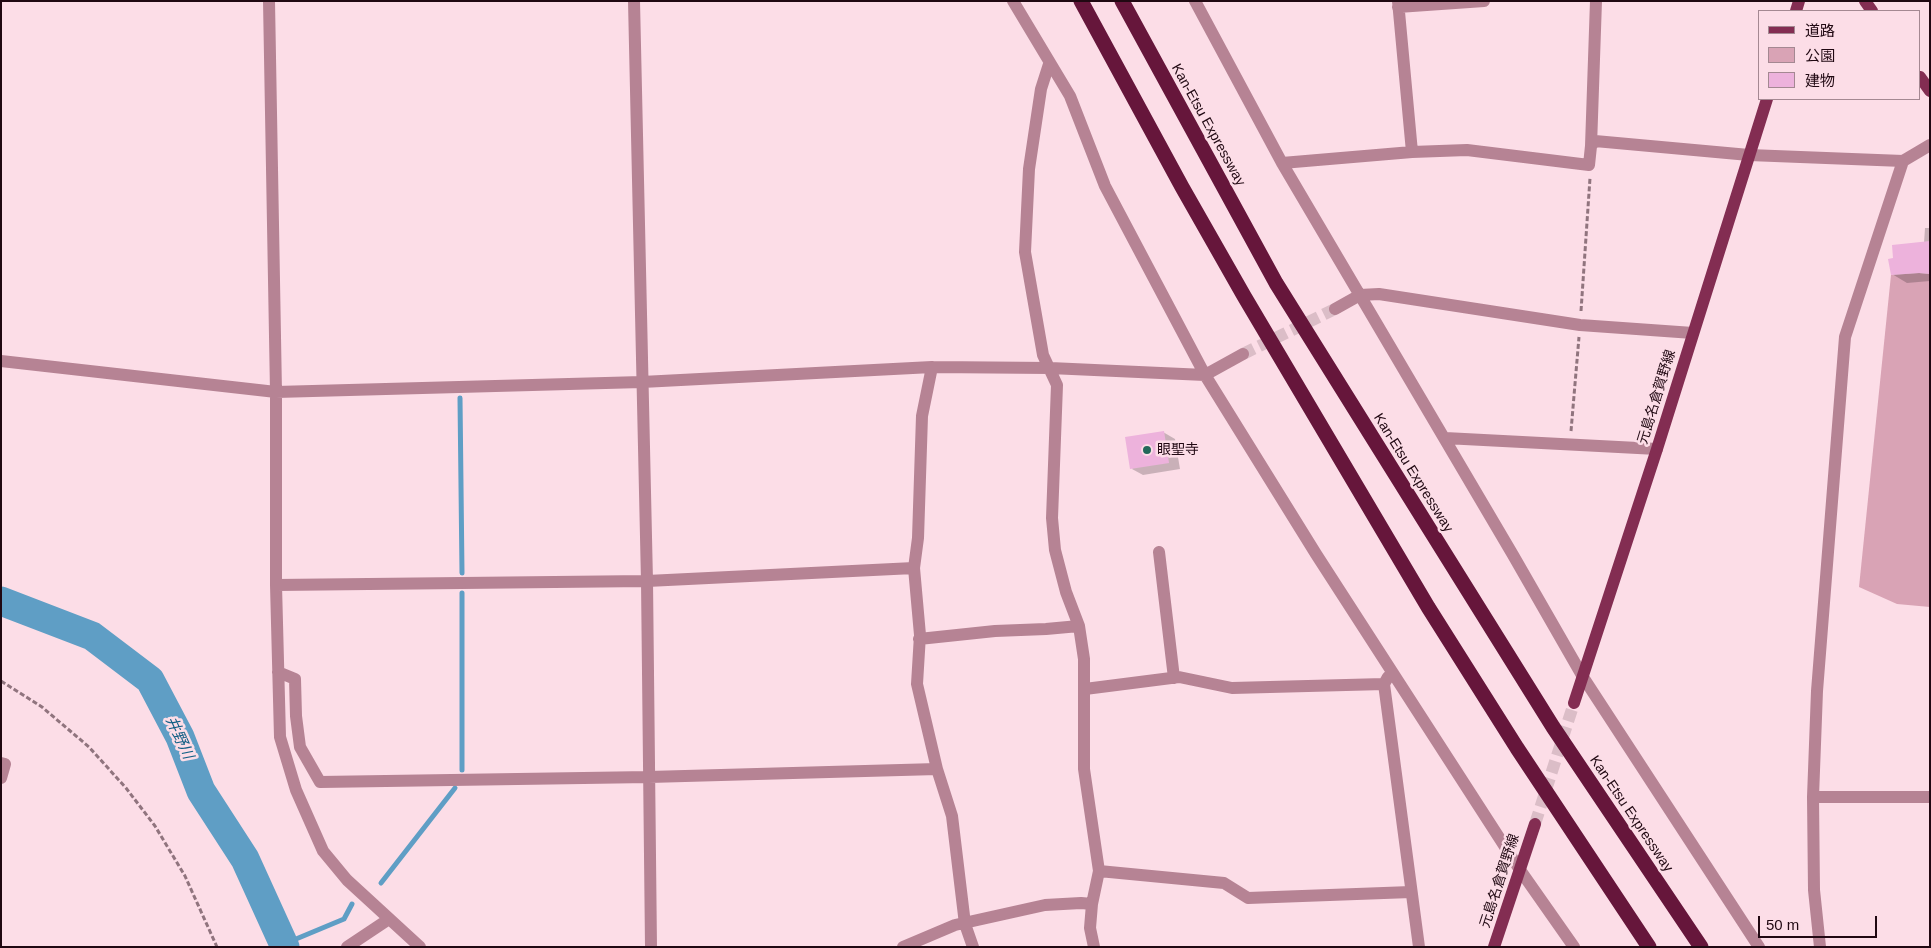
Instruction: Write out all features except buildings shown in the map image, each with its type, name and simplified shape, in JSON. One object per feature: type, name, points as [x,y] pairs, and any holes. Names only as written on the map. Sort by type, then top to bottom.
[{"type":"highway","points":[[1081,1],[1244,296],[1428,607],[1517,748],[1649,947]]},
{"type":"highway","name":"Kan-Etsu Expressway","points":[[1122,1],[1276,283],[1553,727],[1701,947]]},
{"type":"main road","points":[[1921,78],[1930,91]]},
{"type":"main road","name":"元島名倉賀野線","points":[[1574,703],[1657,449],[1767,100]]},
{"type":"main road","name":"元島名倉賀野線","points":[[1494,947],[1535,824]]},
{"type":"street","points":[[269,1],[276,392],[276,585],[280,737],[296,790],[323,852],[347,880],[420,947]]},
{"type":"street","points":[[634,1],[646,581],[651,947]]},
{"type":"street","points":[[1013,1],[1070,96],[1105,186],[1205,375],[1316,554],[1520,870],[1574,947]]},
{"type":"street","points":[[1194,1],[1282,164],[1445,438],[1583,677],[1759,947]]},
{"type":"street","points":[[1412,152],[1398,4],[1484,1]]},
{"type":"street","points":[[1282,164],[1412,152],[1467,150],[1589,165],[1596,1]]},
{"type":"street","points":[[1050,64],[1041,89],[1029,169],[1025,252],[1043,355],[1057,385],[1052,518],[1055,550],[1066,592],[1079,626],[1084,659],[1084,769],[1098,871],[1090,928],[1094,947]]},
{"type":"street","points":[[1591,146],[1595,141],[1749,155],[1902,161],[1930,145]]},
{"type":"street","points":[[1820,947],[1814,890],[1813,797],[1817,691],[1846,337],[1902,161]]},
{"type":"street","points":[[1335,309],[1360,295],[1379,294],[1580,325],[1693,333]]},
{"type":"street","points":[[1,361],[276,392],[642,382],[932,367],[1050,368],[1205,375],[1243,354]]},
{"type":"street","points":[[932,367],[922,416],[918,538],[914,568],[919,639],[917,684],[937,768],[952,816],[965,924],[973,947]]},
{"type":"street","points":[[1445,438],[1657,449]]},
{"type":"street","points":[[1160,552],[1174,678]]},
{"type":"street","points":[[276,585],[646,581],[914,568]]},
{"type":"street","points":[[919,639],[995,631],[1046,630],[1079,626]]},
{"type":"street","points":[[1392,670],[1384,684],[1419,947]]},
{"type":"street","points":[[278,672],[295,679],[296,716],[300,747],[320,782],[649,777],[937,768]]},
{"type":"street","points":[[1085,689],[1179,677],[1232,688],[1384,684]]},
{"type":"street","points":[[1,762],[5,764],[1,778]]},
{"type":"street","points":[[1813,797],[1930,797]]},
{"type":"street","points":[[1098,871],[1224,883],[1248,898],[1411,892]]},
{"type":"street","points":[[903,947],[955,926],[1045,905],[1092,904]]},
{"type":"street","points":[[347,947],[389,919]]},
{"type":"path","points":[[1570,444],[1590,186],[1589,165]]},
{"type":"path","points":[[1,681],[42,707],[89,747],[126,788],[155,826],[185,876],[217,947]]},
{"type":"green space","points":[[1930,274],[1930,607],[1897,604],[1859,587],[1891,275]]},
{"type":"waterway","points":[[460,398],[462,573]]},
{"type":"waterway","points":[[462,593],[462,770]]},
{"type":"waterway","name":"井野川","points":[[1,601],[92,636],[150,680],[180,737],[201,791],[245,859],[285,947]]},
{"type":"waterway","points":[[381,883],[455,788]]},
{"type":"waterway","points":[[284,944],[344,919],[352,904]]},
{"type":"tunnel","points":[[1243,354],[1335,309]]},
{"type":"tunnel","points":[[1535,824],[1574,703]]},
{"type":"place","name":"眼聖寺","points":[[1147,450]]}]
